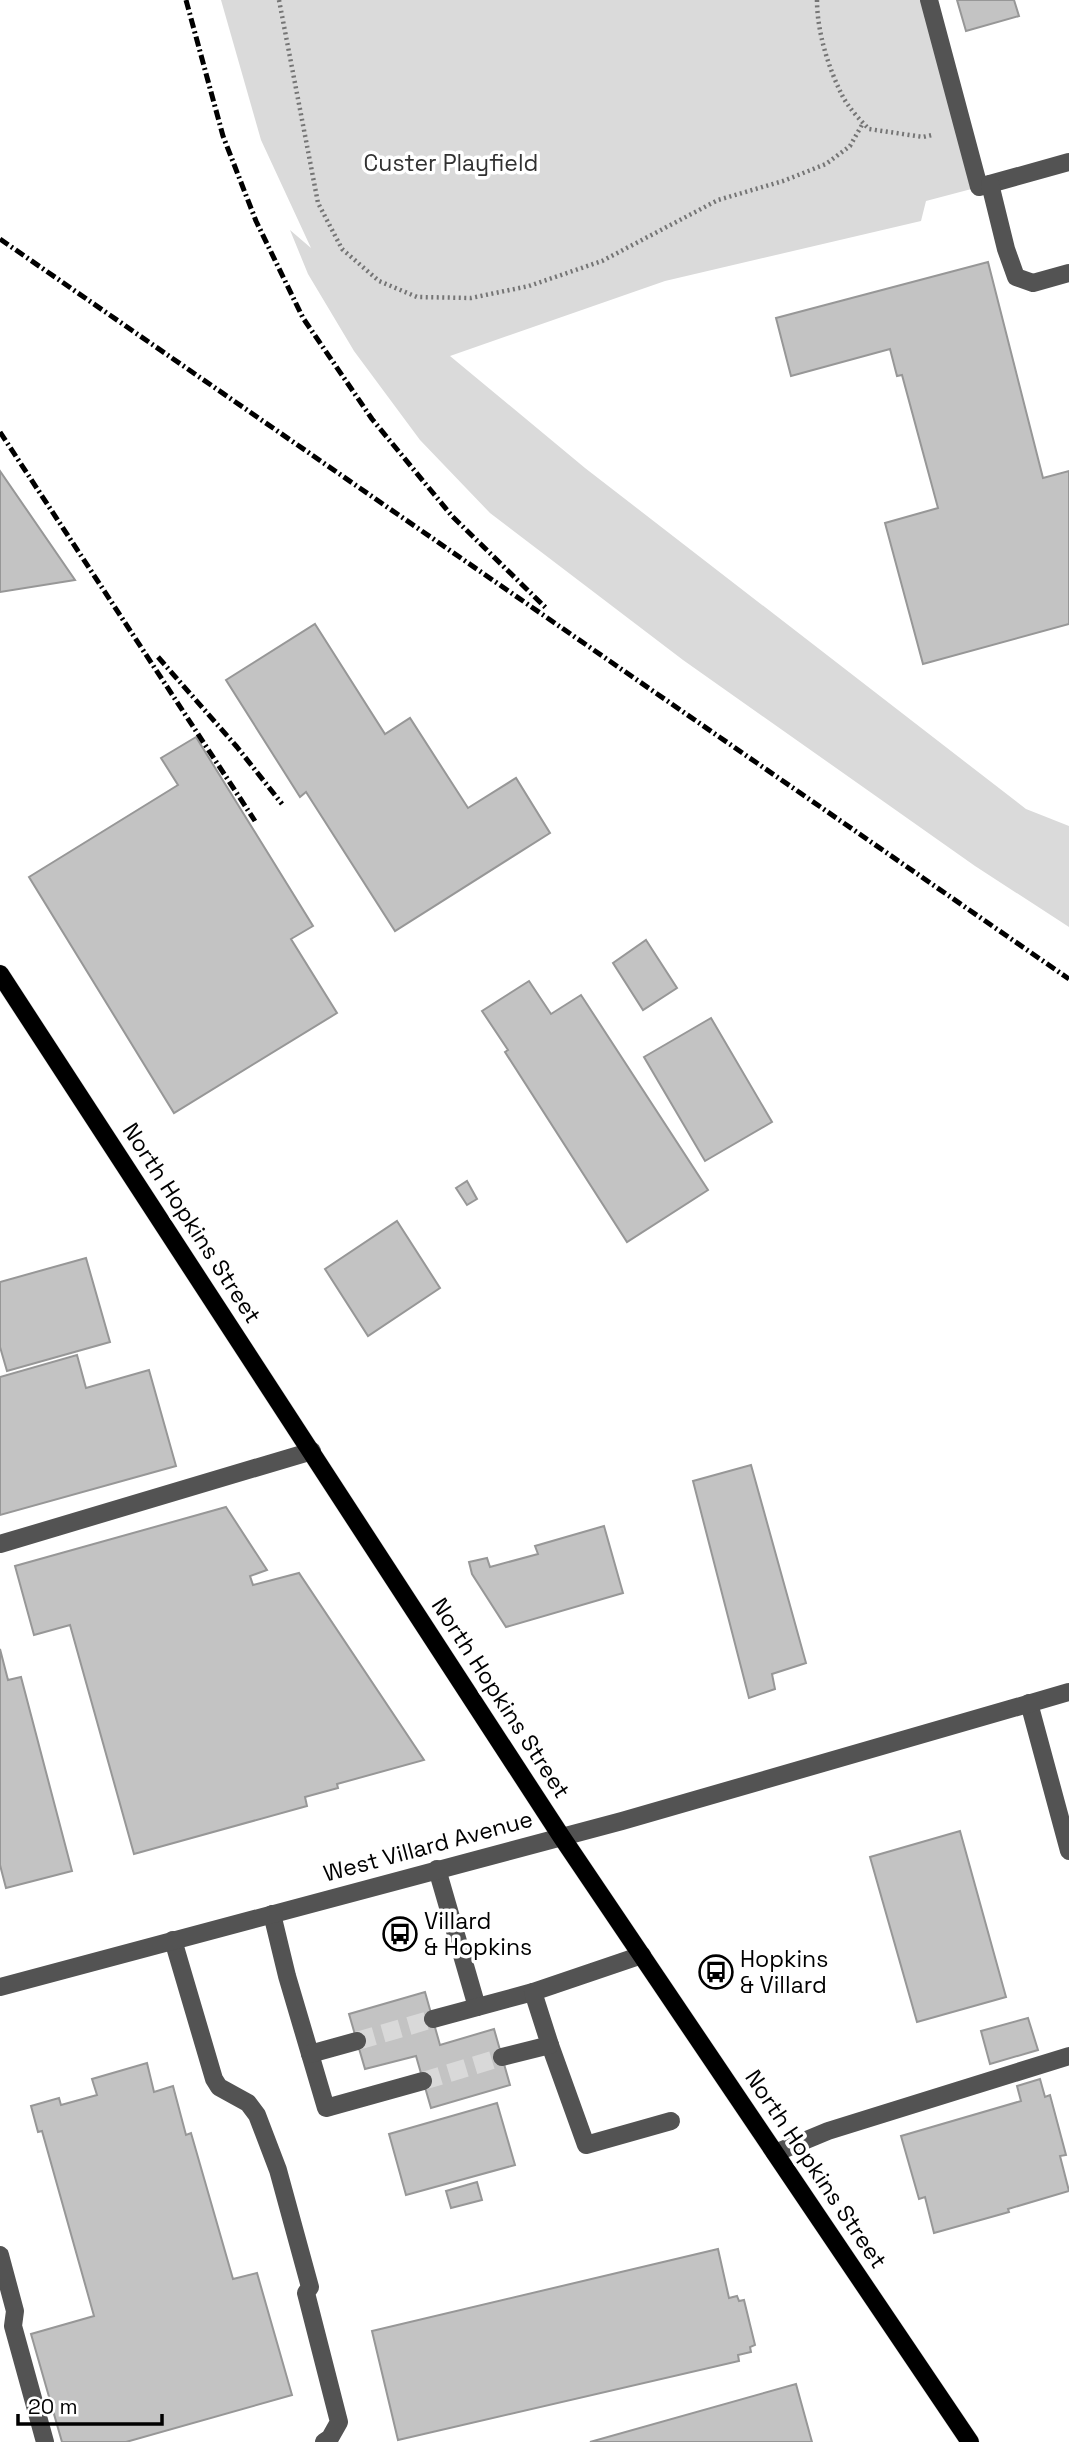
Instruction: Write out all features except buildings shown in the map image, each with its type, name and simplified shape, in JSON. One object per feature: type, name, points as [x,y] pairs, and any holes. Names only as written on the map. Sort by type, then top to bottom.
[{"type":"main road","name":"North Hopkins Street","points":[[0,974],[561,1836],[970,2442]]},
{"type":"street","points":[[929,0],[964,131],[1016,277],[1032,283],[1069,272]]},
{"type":"street","points":[[984,185],[1069,162]]},
{"type":"street","points":[[0,1544],[312,1451]]},
{"type":"street","name":"West Villard Avenue","points":[[0,1987],[635,1817],[1069,1692]]},
{"type":"street","points":[[1029,1703],[1069,1851]]},
{"type":"street","points":[[436,1869],[477,2007]]},
{"type":"street","points":[[272,1914],[326,2108],[423,2081]]},
{"type":"street","points":[[173,1940],[214,2079],[219,2087],[248,2103],[257,2115],[278,2170],[310,2287],[306,2293],[339,2422],[330,2438],[324,2442]]},
{"type":"street","points":[[433,2018],[533,1992],[642,1955]]},
{"type":"street","points":[[533,1992],[586,2145],[671,2121]]},
{"type":"street","points":[[310,2054],[357,2041]]},
{"type":"street","points":[[502,2057],[550,2045]]},
{"type":"street","points":[[775,2153],[828,2131],[1069,2056]]},
{"type":"street","points":[[0,2255],[15,2311],[13,2326],[44,2442]]},
{"type":"path","points":[[279,0],[318,203],[342,249],[379,281],[417,297],[471,298],[529,286],[602,261],[718,200],[783,181],[826,164],[850,146],[863,123]]},
{"type":"path","points":[[817,0],[824,50],[842,97],[869,129],[923,137],[964,131]]},
{"type":"green space","name":"Custer Playfield","points":[[221,0],[929,0],[979,187],[926,201],[921,221],[665,281],[450,356],[585,468],[1026,809],[1069,826],[1069,927],[975,866],[683,660],[490,513],[420,440],[354,351],[308,274],[290,230],[311,248],[261,140]]},
{"type":"tunnel","points":[[357,2041],[433,2019]]},
{"type":"tunnel","points":[[423,2081],[502,2057]]},
{"type":"railway","points":[[186,0],[223,136],[256,221],[303,318],[372,419],[452,516],[546,608]]},
{"type":"railway","points":[[0,239],[1069,979]]},
{"type":"railway","points":[[0,432],[255,821]]},
{"type":"railway","points":[[158,657],[237,747],[282,804]]},
{"type":"place","name":"Villard & Hopkins","points":[[400,1934]]},
{"type":"place","name":"Hopkins & Villard","points":[[716,1972]]}]
